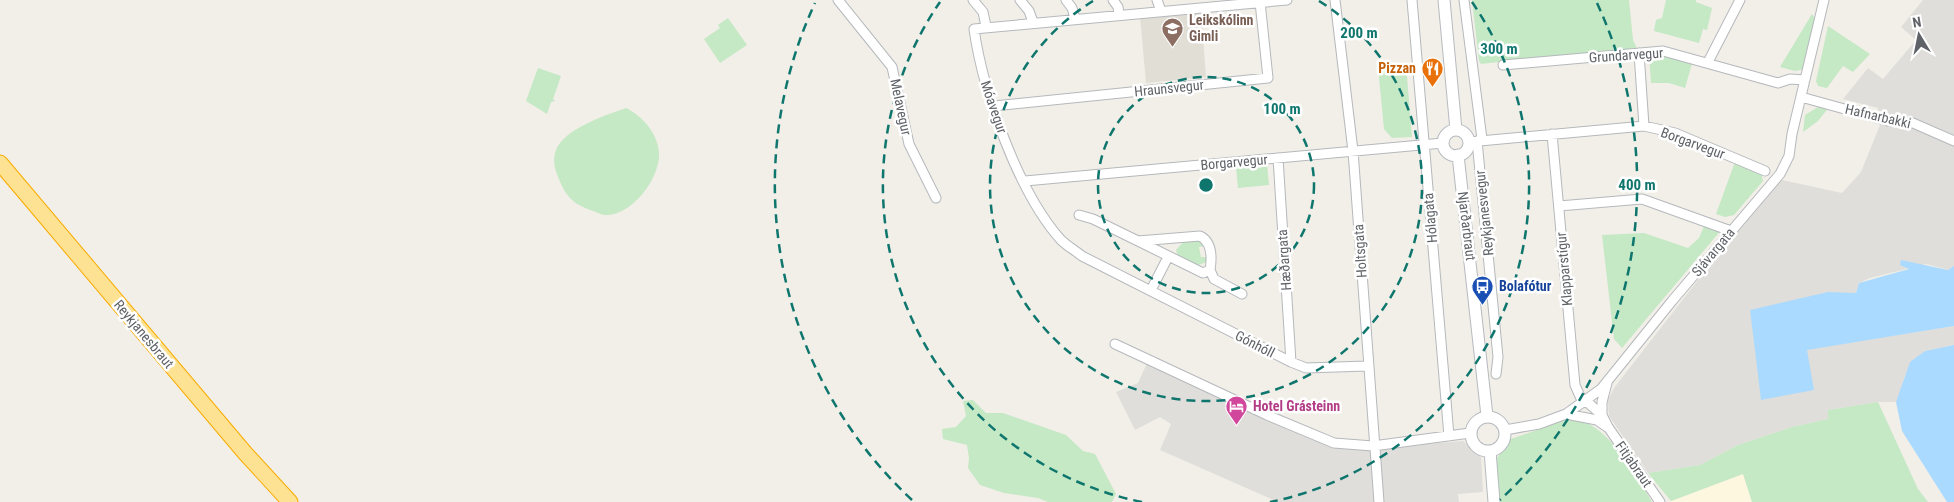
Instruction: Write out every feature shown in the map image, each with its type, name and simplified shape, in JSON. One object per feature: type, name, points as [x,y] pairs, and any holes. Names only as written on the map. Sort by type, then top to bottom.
[{"type":"highway","name":"Reykjanesbraut","points":[[0,163],[245,453],[290,502]]},
{"type":"main road","points":[[1444,0],[1456,130]]},
{"type":"main road","points":[[1456,130],[1463,132],[1476,141],[1465,152],[1458,155],[1446,151],[1443,143],[1448,132],[1456,130]]},
{"type":"main road","name":"Njarðarbraut","points":[[1458,155],[1487,416]]},
{"type":"main road","points":[[1487,416],[1496,419],[1504,430],[1503,441],[1496,449],[1490,451],[1476,447],[1470,433],[1477,420],[1487,416]]},
{"type":"main road","points":[[1490,451],[1494,502]]},
{"type":"street","name":"Melavegur","points":[[838,0],[892,67],[909,144],[936,198]]},
{"type":"street","points":[[973,0],[983,12],[986,26],[1161,11],[1203,4],[1287,0]]},
{"type":"street","points":[[1020,0],[1029,11],[1033,22]]},
{"type":"street","points":[[1066,0],[1072,8],[1075,18]]},
{"type":"street","points":[[1112,0],[1118,7],[1119,14]]},
{"type":"street","points":[[1158,0],[1161,11]]},
{"type":"street","name":"Holtsgata","points":[[1335,0],[1353,151],[1378,502]]},
{"type":"street","name":"Hólagata","points":[[1412,0],[1450,436]]},
{"type":"street","name":"Reykjanesvegur","points":[[1464,0],[1498,357],[1496,374]]},
{"type":"street","points":[[1708,62],[1740,0]]},
{"type":"street","name":"Sjávargata","points":[[1504,430],[1539,424],[1566,414],[1585,402],[1608,382],[1787,164],[1824,0]]},
{"type":"street","name":"Hraunsvegur","points":[[994,106],[1268,78],[1260,2]]},
{"type":"street","name":"Móavegur","points":[[986,26],[974,29],[978,61],[1012,156],[1024,181]]},
{"type":"street","name":"Grundarvegur","points":[[1503,65],[1663,51],[1778,83],[1790,79],[1805,80]]},
{"type":"street","points":[[1639,53],[1644,126]]},
{"type":"street","name":"Hafnarbakki","points":[[1801,97],[1888,121],[1912,123],[1954,142]]},
{"type":"street","name":"Borgarvegur","points":[[1476,141],[1644,126],[1675,133],[1766,171]]},
{"type":"street","name":"Klapparstígur","points":[[1552,134],[1574,385],[1585,402]]},
{"type":"street","name":"Borgarvegur","points":[[1024,181],[1443,143]]},
{"type":"street","name":"Hæðargata","points":[[1278,158],[1291,362]]},
{"type":"street","name":"Gónhóll","points":[[1024,181],[1050,225],[1062,241],[1082,256],[1306,368],[1367,366]]},
{"type":"street","points":[[1559,206],[1642,199],[1731,231]]},
{"type":"street","points":[[1079,215],[1093,219],[1168,258],[1203,273],[1210,270]]},
{"type":"street","points":[[1138,241],[1200,236],[1208,245],[1212,260],[1210,270],[1214,279],[1242,294]]},
{"type":"street","points":[[1151,290],[1168,258]]},
{"type":"street","points":[[1115,344],[1317,438],[1342,444],[1373,446],[1470,433]]},
{"type":"street","points":[[1566,414],[1600,418],[1602,402],[1608,382]]},
{"type":"street","name":"Fitjabraut","points":[[1585,402],[1608,427],[1660,502]]},
{"type":"shaded area","points":[[1923,0],[1954,0],[1954,266],[1949,270],[1926,264],[1870,278],[1859,283],[1856,293],[1865,340],[1954,326],[1954,345],[1925,351],[1905,375],[1896,402],[1878,402],[1828,410],[1828,419],[1792,427],[1738,445],[1700,465],[1648,473],[1609,416],[1608,400],[1614,388],[1705,271],[1782,180],[1842,193],[1861,172],[1880,125],[1878,108],[1843,99],[1868,68],[1883,79],[1916,40],[1901,27]]},
{"type":"shaded area","name":"Leikskólinn Gimli","points":[[1201,11],[1206,77],[1146,83],[1140,16]]},
{"type":"shaded area","points":[[1148,361],[1359,449],[1463,441],[1481,457],[1483,492],[1458,494],[1459,502],[1278,502],[1160,450],[1171,424],[1160,417],[1135,430],[1116,392],[1138,383]]},
{"type":"shaded area","points":[[1743,474],[1752,502],[1669,502]]},
{"type":"green space","points":[[1472,0],[1629,0],[1633,40],[1639,53],[1481,64],[1479,61]]},
{"type":"green space","points":[[1666,0],[1696,0],[1696,2],[1712,8],[1707,30],[1703,29],[1699,43],[1654,31],[1656,20],[1662,18]]},
{"type":"green space","points":[[1812,14],[1815,19],[1805,69],[1795,71],[1780,67]]},
{"type":"green space","points":[[728,18],[747,45],[720,63],[704,39],[720,28],[718,25]]},
{"type":"green space","points":[[1828,26],[1870,54],[1853,72],[1843,66],[1827,88],[1818,86],[1816,81]]},
{"type":"green space","points":[[1659,52],[1693,60],[1685,88],[1669,83],[1651,83],[1649,53]]},
{"type":"green space","points":[[1406,65],[1412,137],[1392,138],[1384,129],[1378,67]]},
{"type":"green space","points":[[538,68],[561,76],[553,99],[555,101],[551,102],[547,114],[526,101]]},
{"type":"green space","points":[[1823,104],[1830,106],[1818,121],[1803,132],[1805,115]]},
{"type":"green space","points":[[626,108],[638,115],[652,131],[658,145],[658,162],[650,183],[634,203],[625,210],[604,215],[581,206],[567,195],[554,164],[556,150],[560,142],[576,129]]},
{"type":"green space","points":[[1735,162],[1761,172],[1763,181],[1734,215],[1725,217],[1716,214]]},
{"type":"green space","points":[[1267,164],[1269,185],[1238,188],[1236,167]]},
{"type":"green space","points":[[1705,224],[1722,229],[1622,348],[1614,339],[1602,235],[1644,233],[1688,248],[1699,238]]},
{"type":"green space","points":[[1193,240],[1201,242],[1204,246],[1199,247],[1201,257],[1206,257],[1207,262],[1198,265],[1178,257],[1176,250],[1184,241]]},
{"type":"green space","points":[[973,400],[986,413],[1003,413],[1066,435],[1083,451],[1095,454],[1116,494],[1112,502],[1048,502],[1038,498],[1004,493],[980,485],[968,468],[967,445],[943,439],[942,429],[956,427],[966,416],[963,401]]},
{"type":"green space","points":[[1878,402],[1918,489],[1928,502],[1752,502],[1743,474],[1671,501],[1648,473],[1700,465],[1738,445],[1792,427],[1828,419],[1828,410]]},
{"type":"green space","points":[[1571,418],[1584,422],[1608,439],[1619,451],[1652,502],[1497,502],[1494,462],[1511,439]]},
{"type":"water","points":[[1901,260],[1948,270],[1954,266],[1954,326],[1807,350],[1814,390],[1761,400],[1750,310],[1828,292],[1856,293],[1859,283],[1909,269],[1900,265]]},
{"type":"water","points":[[1954,345],[1954,502],[1947,502],[1902,431],[1896,402],[1910,362],[1925,351]]},
{"type":"place","name":"Leikskólinn Gimli","points":[[1173,47]]},
{"type":"place","name":"Pizzan","points":[[1432,87]]},
{"type":"place","name":"Bolafótur","points":[[1483,305]]},
{"type":"place","name":"Hotel Grásteinn","points":[[1237,425]]}]
